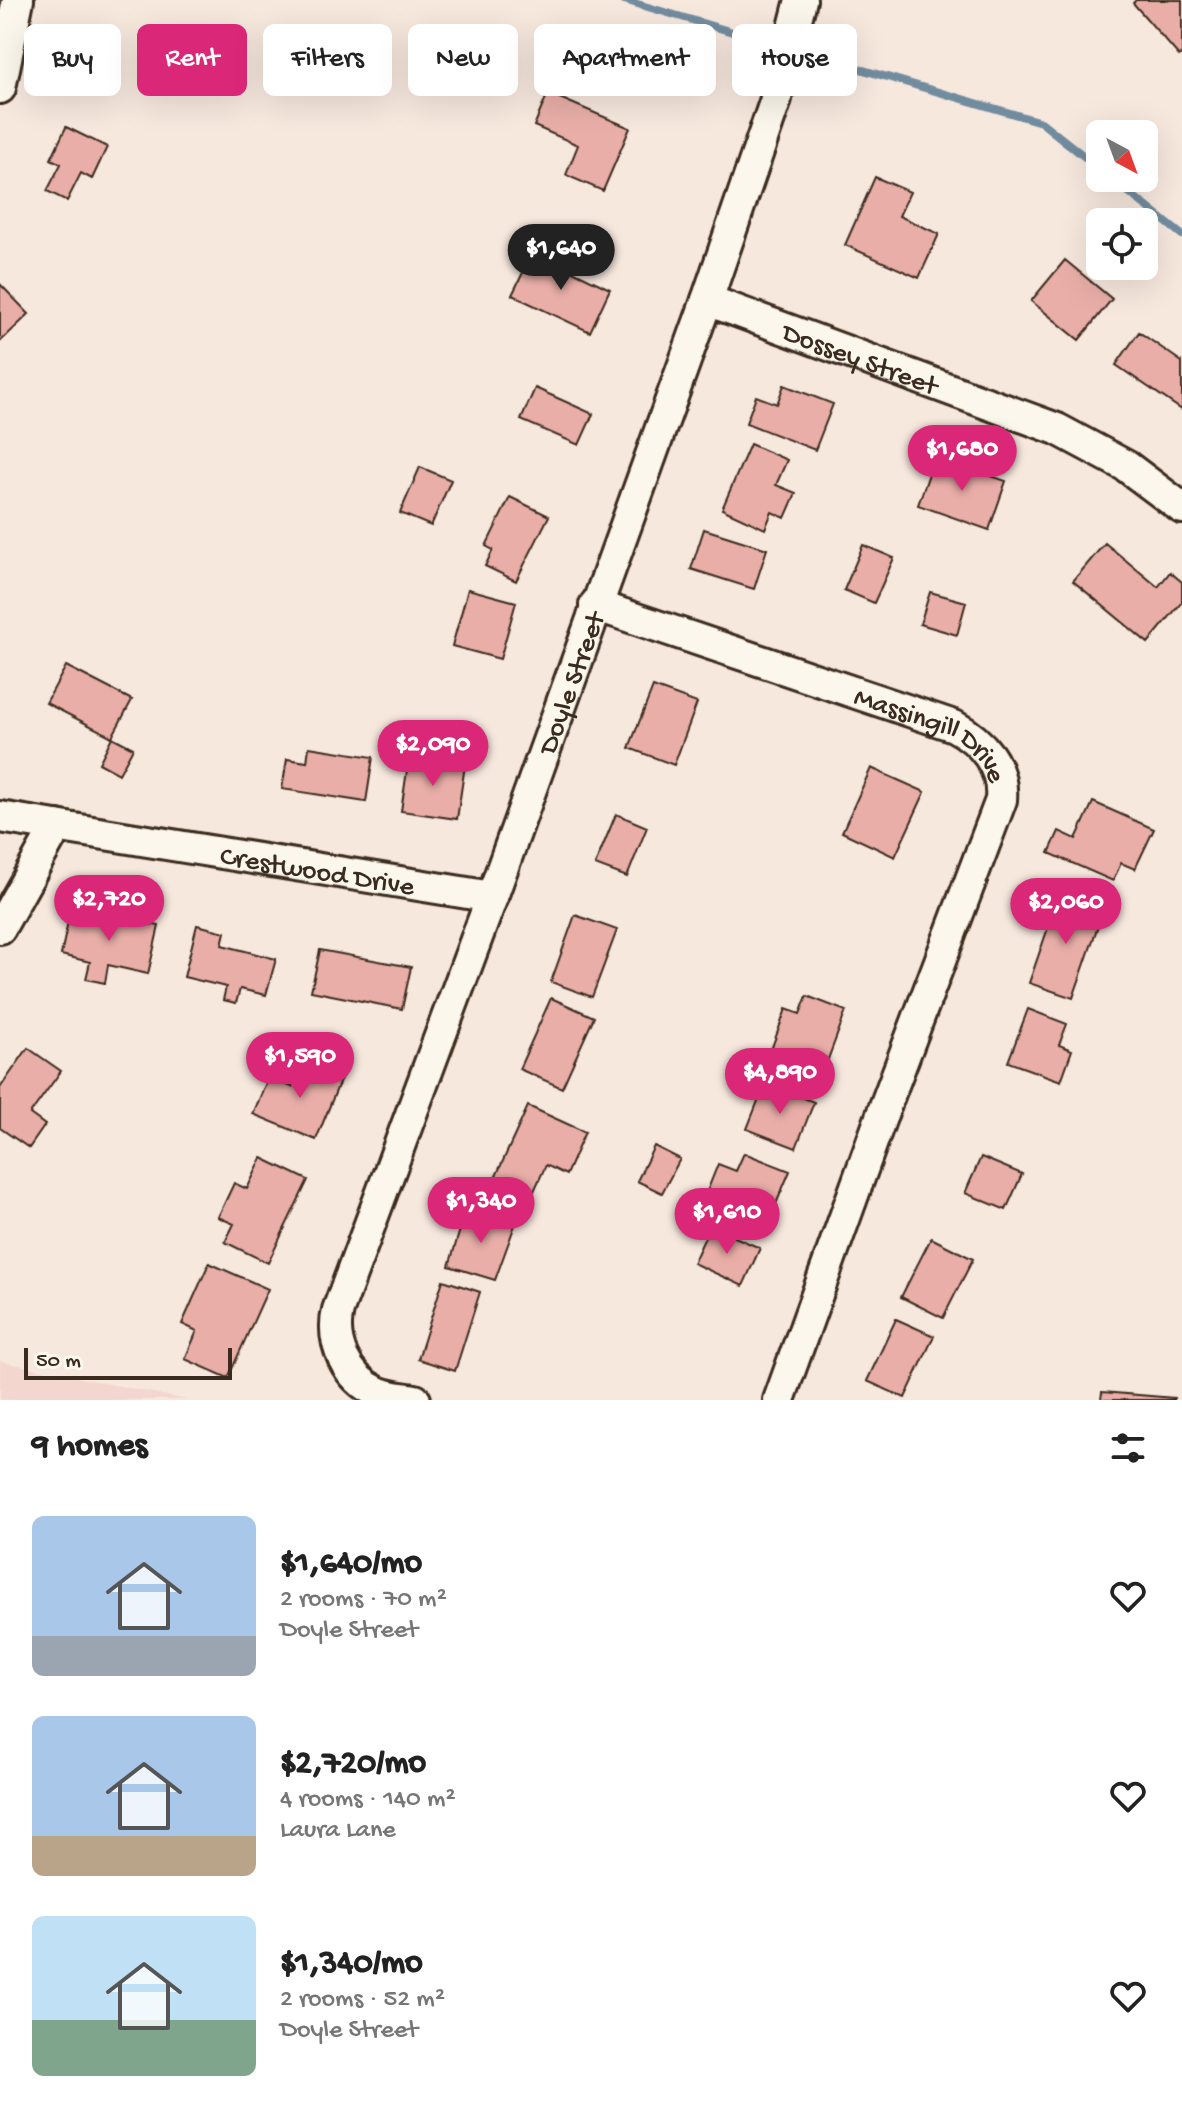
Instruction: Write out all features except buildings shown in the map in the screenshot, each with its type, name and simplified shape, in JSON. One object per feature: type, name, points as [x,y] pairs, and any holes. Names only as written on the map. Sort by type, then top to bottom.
[{"type":"street","points":[[0,88],[18,0]]},
{"type":"street","name":"Doyle Street","points":[[415,1400],[386,1394],[356,1378],[345,1362],[336,1336],[338,1310],[492,897],[707,300],[775,102],[801,0]]},
{"type":"street","name":"Dossey Street","points":[[707,300],[1057,429],[1126,466],[1182,508]]},
{"type":"street","name":"Massingill Drive","points":[[595,605],[954,726],[987,751],[998,769],[1001,800],[884,1109],[779,1400]]},
{"type":"street","name":"Crestwood Drive","points":[[0,817],[492,897]]},
{"type":"street","points":[[0,928],[57,826]]},
{"type":"shaded area","points":[[0,1361],[187,1400],[0,1400]]},
{"type":"waterway","points":[[624,0],[732,32]]},
{"type":"waterway","points":[[857,68],[1041,122],[1086,158]]},
{"type":"waterway","points":[[1128,192],[1182,235]]}]
